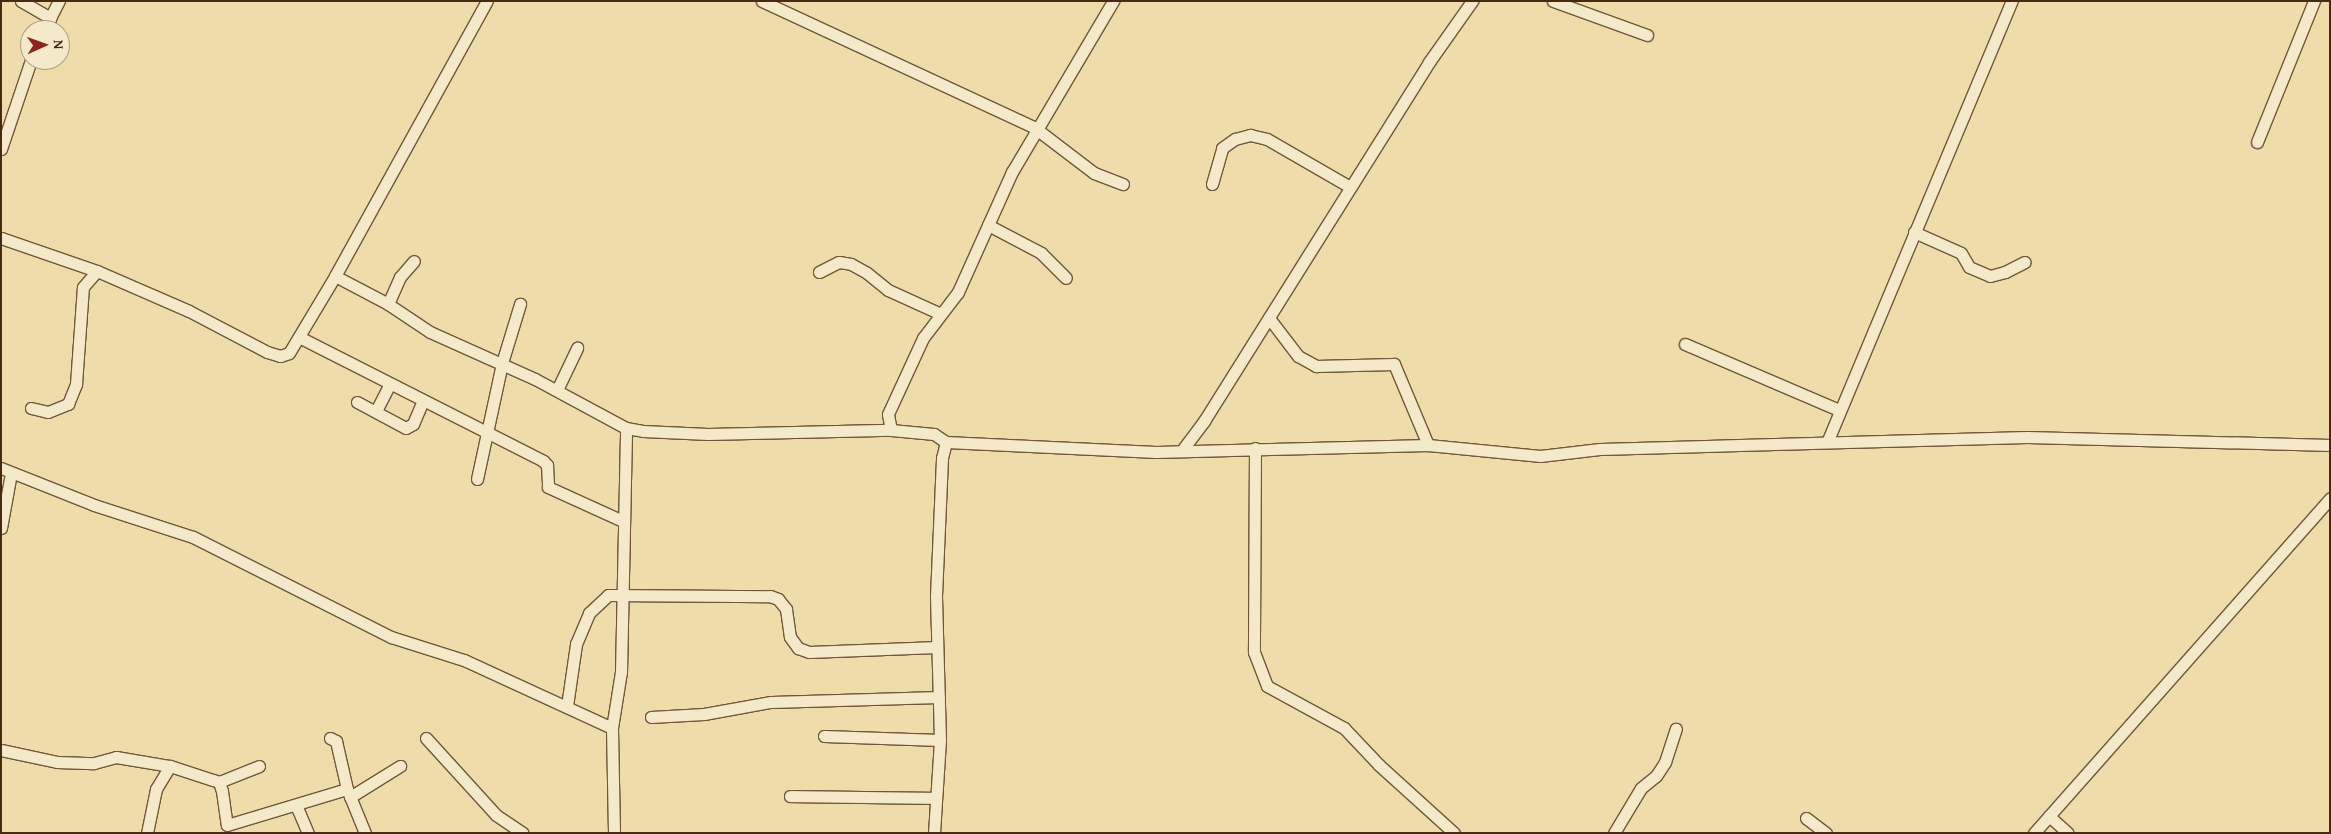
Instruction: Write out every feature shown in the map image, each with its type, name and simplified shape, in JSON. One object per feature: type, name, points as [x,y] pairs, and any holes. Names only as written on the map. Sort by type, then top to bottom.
[{"type":"street","points":[[21,1],[50,18],[58,1]]},
{"type":"street","points":[[1,238],[96,271],[189,312],[267,352],[280,356],[289,353],[335,276],[487,1]]},
{"type":"street","points":[[762,1],[1035,128],[1094,173],[1123,184]]},
{"type":"street","points":[[892,430],[888,414],[923,338],[958,292],[1035,128],[1113,1]]},
{"type":"street","points":[[1183,449],[1269,318],[1350,187],[1472,1]]},
{"type":"street","points":[[1553,1],[1647,36]]},
{"type":"street","points":[[1828,440],[2012,1]]},
{"type":"street","points":[[2257,142],[2314,1]]},
{"type":"street","points":[[1,149],[5,121],[27,70]]},
{"type":"street","points":[[1212,184],[1222,148],[1235,139],[1250,135],[1267,139],[1350,187]]},
{"type":"street","points":[[988,225],[1041,254],[1066,278]]},
{"type":"street","points":[[1914,232],[1961,253],[1968,267],[1990,276],[2005,272],[2025,262]]},
{"type":"street","points":[[388,304],[400,277],[414,262]]},
{"type":"street","points":[[820,272],[839,262],[852,264],[888,290],[941,314]]},
{"type":"street","points":[[31,408],[48,412],[68,404],[76,384],[83,288],[96,271]]},
{"type":"street","points":[[335,276],[388,304],[430,332],[502,363],[626,428],[708,434],[892,430],[934,434],[946,442],[1156,452],[1183,449],[1428,444],[1540,456],[1600,449],[1828,440],[2027,437],[2330,445]]},
{"type":"street","points":[[477,479],[502,363],[520,304]]},
{"type":"street","points":[[1269,318],[1298,356],[1316,366],[1394,364],[1428,444]]},
{"type":"street","points":[[299,337],[543,461],[546,465],[546,483],[554,491],[624,521]]},
{"type":"street","points":[[1685,344],[1839,410]]},
{"type":"street","points":[[556,390],[577,348]]},
{"type":"street","points":[[376,411],[390,384]]},
{"type":"street","points":[[357,402],[402,427],[410,427],[423,401]]},
{"type":"street","points":[[614,833],[612,728],[621,672],[626,428]]},
{"type":"street","points":[[934,833],[940,740],[937,647],[942,458],[946,442]]},
{"type":"street","points":[[1255,448],[1254,652],[1267,686],[1344,728],[1379,765],[1453,832]]},
{"type":"street","points":[[1,528],[6,470],[193,537],[390,638],[464,660],[612,728]]},
{"type":"street","points":[[2034,833],[2330,498]]},
{"type":"street","points":[[567,706],[576,644],[589,613],[608,596],[770,596],[778,599],[786,609],[790,637],[798,648],[809,652],[937,647]]},
{"type":"street","points":[[651,717],[704,714],[771,702],[939,697]]},
{"type":"street","points":[[1614,833],[1641,788],[1656,776],[1665,762],[1676,729]]},
{"type":"street","points":[[824,736],[940,740]]},
{"type":"street","points":[[330,738],[336,741],[349,793],[365,833]]},
{"type":"street","points":[[426,738],[496,815],[524,833]]},
{"type":"street","points":[[1,750],[57,762],[94,763],[116,757],[170,766],[219,782],[259,766]]},
{"type":"street","points":[[147,833],[156,789],[170,766]]},
{"type":"street","points":[[219,782],[227,825],[296,805],[349,793],[400,766]]},
{"type":"street","points":[[790,796],[936,798]]},
{"type":"street","points":[[296,805],[308,833]]},
{"type":"street","points":[[2049,816],[2068,833]]},
{"type":"street","points":[[1806,818],[1826,833]]}]
